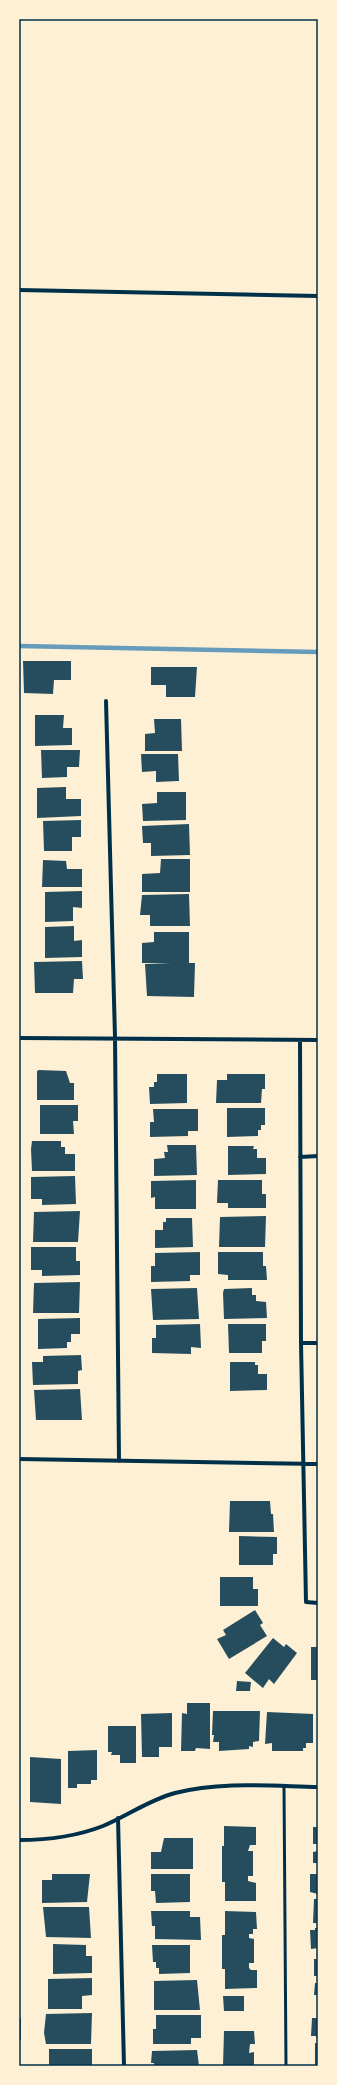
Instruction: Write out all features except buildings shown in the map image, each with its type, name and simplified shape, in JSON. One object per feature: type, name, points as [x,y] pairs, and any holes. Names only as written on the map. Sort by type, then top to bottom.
[{"type":"street","points":[[19,290],[318,296]]},
{"type":"street","points":[[106,700],[115,1037],[119,1461]]},
{"type":"street","points":[[19,1038],[115,1037],[318,1040]]},
{"type":"street","points":[[300,1040],[301,1343],[306,1602],[318,1602]]},
{"type":"street","points":[[300,1157],[318,1156]]},
{"type":"street","points":[[301,1343],[318,1343]]},
{"type":"street","points":[[19,1459],[318,1464]]},
{"type":"street","points":[[19,1840],[42,1840],[75,1835],[104,1825],[160,1798],[192,1789],[284,1786],[318,1787]]},
{"type":"street","points":[[118,1818],[124,2066]]},
{"type":"lane","points":[[284,1786],[286,2066]]},
{"type":"waterway","points":[[19,646],[318,652]]}]
